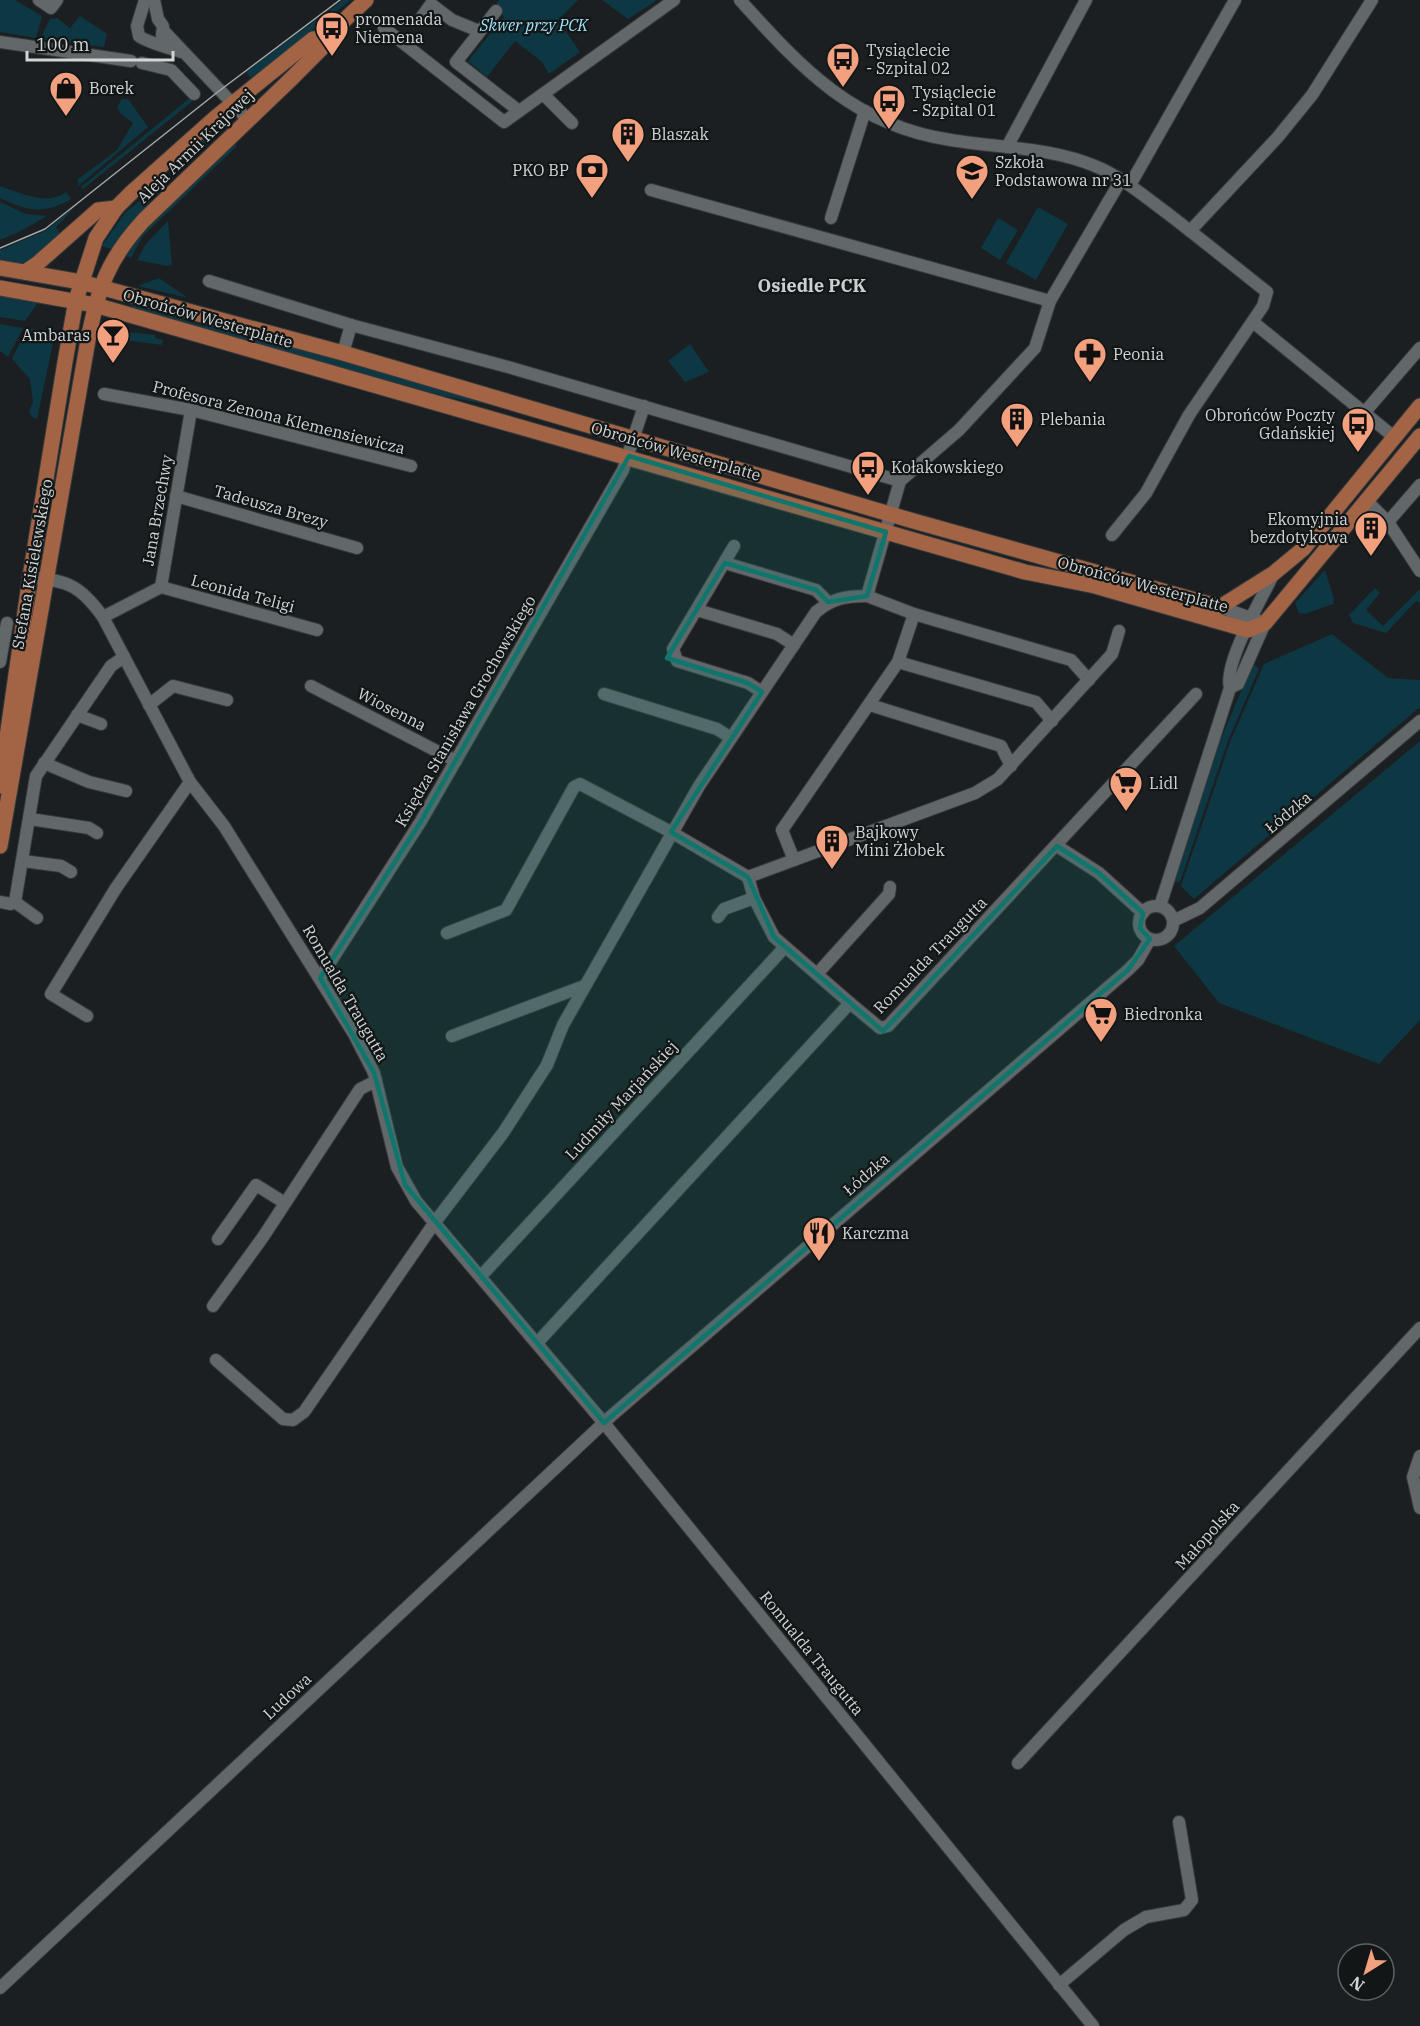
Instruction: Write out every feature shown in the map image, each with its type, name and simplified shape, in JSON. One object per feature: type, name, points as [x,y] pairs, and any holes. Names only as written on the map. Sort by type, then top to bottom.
[{"type":"main road","name":"Aleja Armii Krajowej","points":[[100,288],[114,256],[126,240],[321,49],[325,38],[366,0]]},
{"type":"main road","name":"Aleja Armii Krajowej","points":[[81,282],[96,238],[116,208],[232,104],[313,39],[325,38]]},
{"type":"main road","name":"Aleja Armii Krajowej","points":[[25,272],[98,210],[116,208]]},
{"type":"main road","name":"Obrońców Westerplatte","points":[[0,268],[81,282],[343,353],[891,514],[1220,607],[1274,573],[1303,549],[1420,406]]},
{"type":"main road","name":"Stefana Kisielewskiego","points":[[0,786],[30,577],[76,300],[81,282]]},
{"type":"main road","name":"Obrońców Westerplatte","points":[[0,288],[95,304],[629,456],[1025,572],[1255,624]]},
{"type":"main road","name":"Stefana Kisielewskiego","points":[[0,846],[4,804],[48,579],[95,304],[100,288]]},
{"type":"main road","points":[[1255,624],[1287,594],[1420,436]]},
{"type":"street","points":[[39,0],[51,8],[57,0]]},
{"type":"street","points":[[145,0],[139,36],[181,52]]},
{"type":"street","points":[[152,42],[160,38],[160,24],[153,0]]},
{"type":"street","points":[[384,28],[504,122],[674,0]]},
{"type":"street","points":[[740,0],[809,73],[826,88],[865,111],[914,132],[951,140],[1073,158],[1125,182],[1268,292],[1253,322],[1189,414],[1146,493],[1112,535]]},
{"type":"street","points":[[1007,147],[1086,0]]},
{"type":"street","points":[[867,596],[900,481],[958,430],[1035,348],[1050,301],[1235,0]]},
{"type":"street","points":[[1190,231],[1277,138],[1312,95],[1372,0]]},
{"type":"street","points":[[421,18],[431,4],[452,20],[479,31]]},
{"type":"street","points":[[496,11],[456,62],[519,111]]},
{"type":"street","points":[[140,22],[148,16],[160,24],[181,52],[248,120]]},
{"type":"street","points":[[0,42],[136,62],[171,70],[194,94]]},
{"type":"street","points":[[543,94],[572,123]]},
{"type":"street","points":[[831,218],[865,111]]},
{"type":"street","points":[[651,190],[1050,301]]},
{"type":"street","points":[[209,281],[351,325],[644,406],[900,481]]},
{"type":"street","points":[[1253,322],[1394,437]]},
{"type":"street","points":[[343,353],[351,325]]},
{"type":"street","points":[[1364,413],[1420,348]]},
{"type":"street","name":"Profesora Zenona Klemensiewicza","points":[[104,394],[191,410],[411,466]]},
{"type":"street","name":"Księdza Stanisława Grochowskiego","points":[[320,978],[421,821],[629,456],[644,406]]},
{"type":"street","name":"Jana Brzechwy","points":[[103,617],[161,587],[191,410]]},
{"type":"street","points":[[1388,522],[1420,485]]},
{"type":"street","name":"Tadeusza Brezy","points":[[176,496],[357,548]]},
{"type":"street","points":[[1366,500],[1388,522],[1420,571]]},
{"type":"street","points":[[734,546],[673,650],[677,661],[748,683],[762,692]]},
{"type":"street","points":[[725,563],[816,590],[828,602]]},
{"type":"street","points":[[1230,688],[1238,684],[1255,624],[1274,573]]},
{"type":"street","name":"Romualda Traugutta","points":[[30,577],[68,583],[87,596],[103,617],[190,783],[224,826],[354,1034],[376,1081],[397,1167],[405,1185],[482,1275],[601,1426],[1093,2026]]},
{"type":"street","name":"Leonida Teligi","points":[[161,587],[317,630]]},
{"type":"street","points":[[216,1360],[283,1419],[289,1421],[298,1418],[435,1222],[503,1133],[547,1065],[562,1025],[671,832],[816,612],[828,602],[843,597],[867,596],[914,614],[1071,660],[1089,680]]},
{"type":"street","name":"Obrońców Westerplatte","points":[[1220,607],[1255,624]]},
{"type":"street","points":[[697,610],[777,634],[794,645]]},
{"type":"street","points":[[794,860],[782,830],[898,662],[914,614]]},
{"type":"street","points":[[0,662],[7,623]]},
{"type":"street","points":[[1160,906],[1230,688],[1227,678],[1255,624]]},
{"type":"street","points":[[748,877],[975,793],[998,779],[1112,654],[1119,631]]},
{"type":"street","points":[[15,902],[36,776],[111,666],[123,657]]},
{"type":"street","points":[[898,662],[1036,702],[1052,722]]},
{"type":"street","points":[[149,705],[173,686],[226,700]]},
{"type":"street","name":"Wiosenna","points":[[312,686],[456,761]]},
{"type":"street","points":[[604,694],[620,701],[717,729],[731,738]]},
{"type":"street","name":"Romualda Traugutta","points":[[537,1343],[850,1003],[880,1028],[888,1026],[1196,694]]},
{"type":"street","points":[[870,705],[1001,746],[1011,766]]},
{"type":"street","points":[[77,715],[101,724]]},
{"type":"street","name":"Łódzka","points":[[1173,921],[1200,908],[1420,722]]},
{"type":"street","points":[[44,763],[89,782],[126,791]]},
{"type":"street","points":[[87,1016],[51,994],[116,888],[190,783]]},
{"type":"street","points":[[447,933],[506,910],[574,787],[580,783],[748,877],[754,898],[774,937],[850,1003]]},
{"type":"street","points":[[30,819],[89,828],[97,833]]},
{"type":"street","points":[[1057,846],[1099,873],[1143,913]]},
{"type":"street","points":[[22,861],[61,866],[71,872]]},
{"type":"street","points":[[817,974],[889,894],[890,887]]},
{"type":"street","points":[[718,917],[724,909],[754,898]]},
{"type":"street","points":[[0,902],[11,904],[15,902]]},
{"type":"street","points":[[15,902],[37,918]]},
{"type":"street","points":[[1152,906],[1160,906],[1168,910],[1173,921],[1172,930],[1167,936],[1150,939],[1140,928],[1143,913],[1152,906]]},
{"type":"street","name":"Łódzka","points":[[601,1426],[1128,970],[1138,960],[1150,939]]},
{"type":"street","name":"Ludmiły Marjańskiej","points":[[482,1275],[785,946]]},
{"type":"street","points":[[452,1036],[584,986]]},
{"type":"street","points":[[213,1306],[285,1203],[360,1089],[376,1081]]},
{"type":"street","points":[[218,1239],[256,1185],[285,1203]]},
{"type":"street","name":"Małopolska","points":[[1018,1763],[1420,1328]]},
{"type":"street","name":"Ludowa","points":[[0,1988],[601,1426]]},
{"type":"street","points":[[1420,1456],[1413,1477],[1420,1508]]},
{"type":"street","points":[[1059,1985],[1124,1929],[1146,1917],[1184,1910],[1189,1906],[1192,1900],[1179,1822]]},
{"type":"highlighted area","points":[[629,456],[886,532],[867,596],[828,602],[816,590],[725,563],[667,658],[748,683],[762,692],[671,832],[748,877],[774,937],[883,1031],[1057,846],[1099,873],[1143,913],[1140,928],[1150,939],[1128,970],[604,1423],[405,1185],[374,1073],[320,978],[421,821]]},
{"type":"green space","points":[[0,0],[15,0],[42,16],[36,38],[0,32]]},
{"type":"green space","points":[[343,0],[351,0],[251,78],[246,72]]},
{"type":"green space","name":"Skwer przy PCK","points":[[499,0],[578,0],[558,20],[580,52],[549,74],[542,62],[515,41],[487,77],[468,61],[504,17],[495,6]]},
{"type":"green space","name":"Skwer przy PCK","points":[[602,0],[655,0],[656,1],[628,19]]},
{"type":"green space","points":[[80,16],[107,34],[104,47],[40,39],[50,19],[57,18],[70,28]]},
{"type":"green space","points":[[191,97],[194,100],[83,189],[81,187]]},
{"type":"green space","points":[[122,99],[128,99],[148,127],[76,188],[79,183],[77,180],[117,150],[133,123],[121,114],[117,107]]},
{"type":"green space","points":[[216,125],[222,131],[156,194],[111,249],[102,246],[125,213],[180,167]]},
{"type":"green space","points":[[233,142],[237,146],[143,236],[131,258],[123,254],[137,236]]},
{"type":"green space","points":[[0,186],[42,198],[59,196],[66,192],[71,199],[44,209],[27,208],[0,198]]},
{"type":"green space","points":[[0,202],[26,214],[47,216],[0,240]]},
{"type":"green space","points":[[77,205],[56,227],[62,237],[24,264],[0,262],[0,250],[45,231]]},
{"type":"green space","points":[[1038,207],[1068,224],[1036,280],[1006,263]]},
{"type":"green space","points":[[998,218],[1018,230],[1000,260],[981,248]]},
{"type":"green space","points":[[168,221],[172,265],[137,260],[146,244]]},
{"type":"green space","points":[[159,278],[188,298],[138,286]]},
{"type":"green space","points":[[0,296],[39,301],[25,321],[0,317]]},
{"type":"green space","points":[[132,305],[198,324],[280,342],[603,434],[602,437],[491,405],[444,396],[131,309]]},
{"type":"green space","points":[[0,324],[23,328],[8,357],[0,351]]},
{"type":"green space","points":[[27,328],[50,333],[54,338],[37,419],[32,417],[29,411],[33,402],[30,379],[12,359]]},
{"type":"green space","points":[[120,331],[155,335],[155,338],[163,340],[162,345],[117,339],[104,352],[106,342]]},
{"type":"green space","points":[[690,344],[709,372],[685,382],[668,361]]},
{"type":"green space","points":[[1325,570],[1334,599],[1333,604],[1305,614],[1299,613],[1295,603]]},
{"type":"green space","points":[[1375,588],[1380,593],[1366,610],[1383,626],[1420,589],[1420,603],[1416,601],[1386,633],[1353,623],[1349,615]]},
{"type":"green space","points":[[1332,634],[1388,678],[1420,680],[1420,707],[1194,899],[1181,886],[1230,742],[1264,664]]},
{"type":"green space","points":[[1253,663],[1259,669],[1228,741],[1180,882],[1172,882],[1217,748]]},
{"type":"green space","points":[[1420,741],[1420,1020],[1379,1064],[1219,1003],[1174,946]]},
{"type":"tram line","points":[[0,248],[45,229],[219,91],[340,0]]},
{"type":"place","name":"promenada Niemena","points":[[332,57]]},
{"type":"place","name":"Tysiąclecie - Szpital 02","points":[[843,88]]},
{"type":"place","name":"Borek","points":[[66,117]]},
{"type":"place","name":"Tysiąclecie - Szpital 01","points":[[889,130]]},
{"type":"place","name":"Blaszak","points":[[628,163]]},
{"type":"place","name":"PKO BP","points":[[592,199]]},
{"type":"place","name":"Szkoła Podstawowa nr 31","points":[[972,200]]},
{"type":"place","name":"Ambaras","points":[[113,364]]},
{"type":"place","name":"Peonia","points":[[1090,383]]},
{"type":"place","name":"Plebania","points":[[1017,448]]},
{"type":"place","name":"Obrońców Poczty Gdańskiej","points":[[1358,453]]},
{"type":"place","name":"Kołakowskiego","points":[[868,496]]},
{"type":"place","name":"Ekomyjnia bezdotykowa","points":[[1371,557]]},
{"type":"place","name":"Lidl","points":[[1126,812]]},
{"type":"place","name":"Bajkowy Mini Żłobek","points":[[832,870]]},
{"type":"place","name":"Biedronka","points":[[1101,1043]]},
{"type":"place","name":"Karczma","points":[[819,1262]]},
{"type":"district","name":"Osiedle PCK","points":[[812,285]]}]
